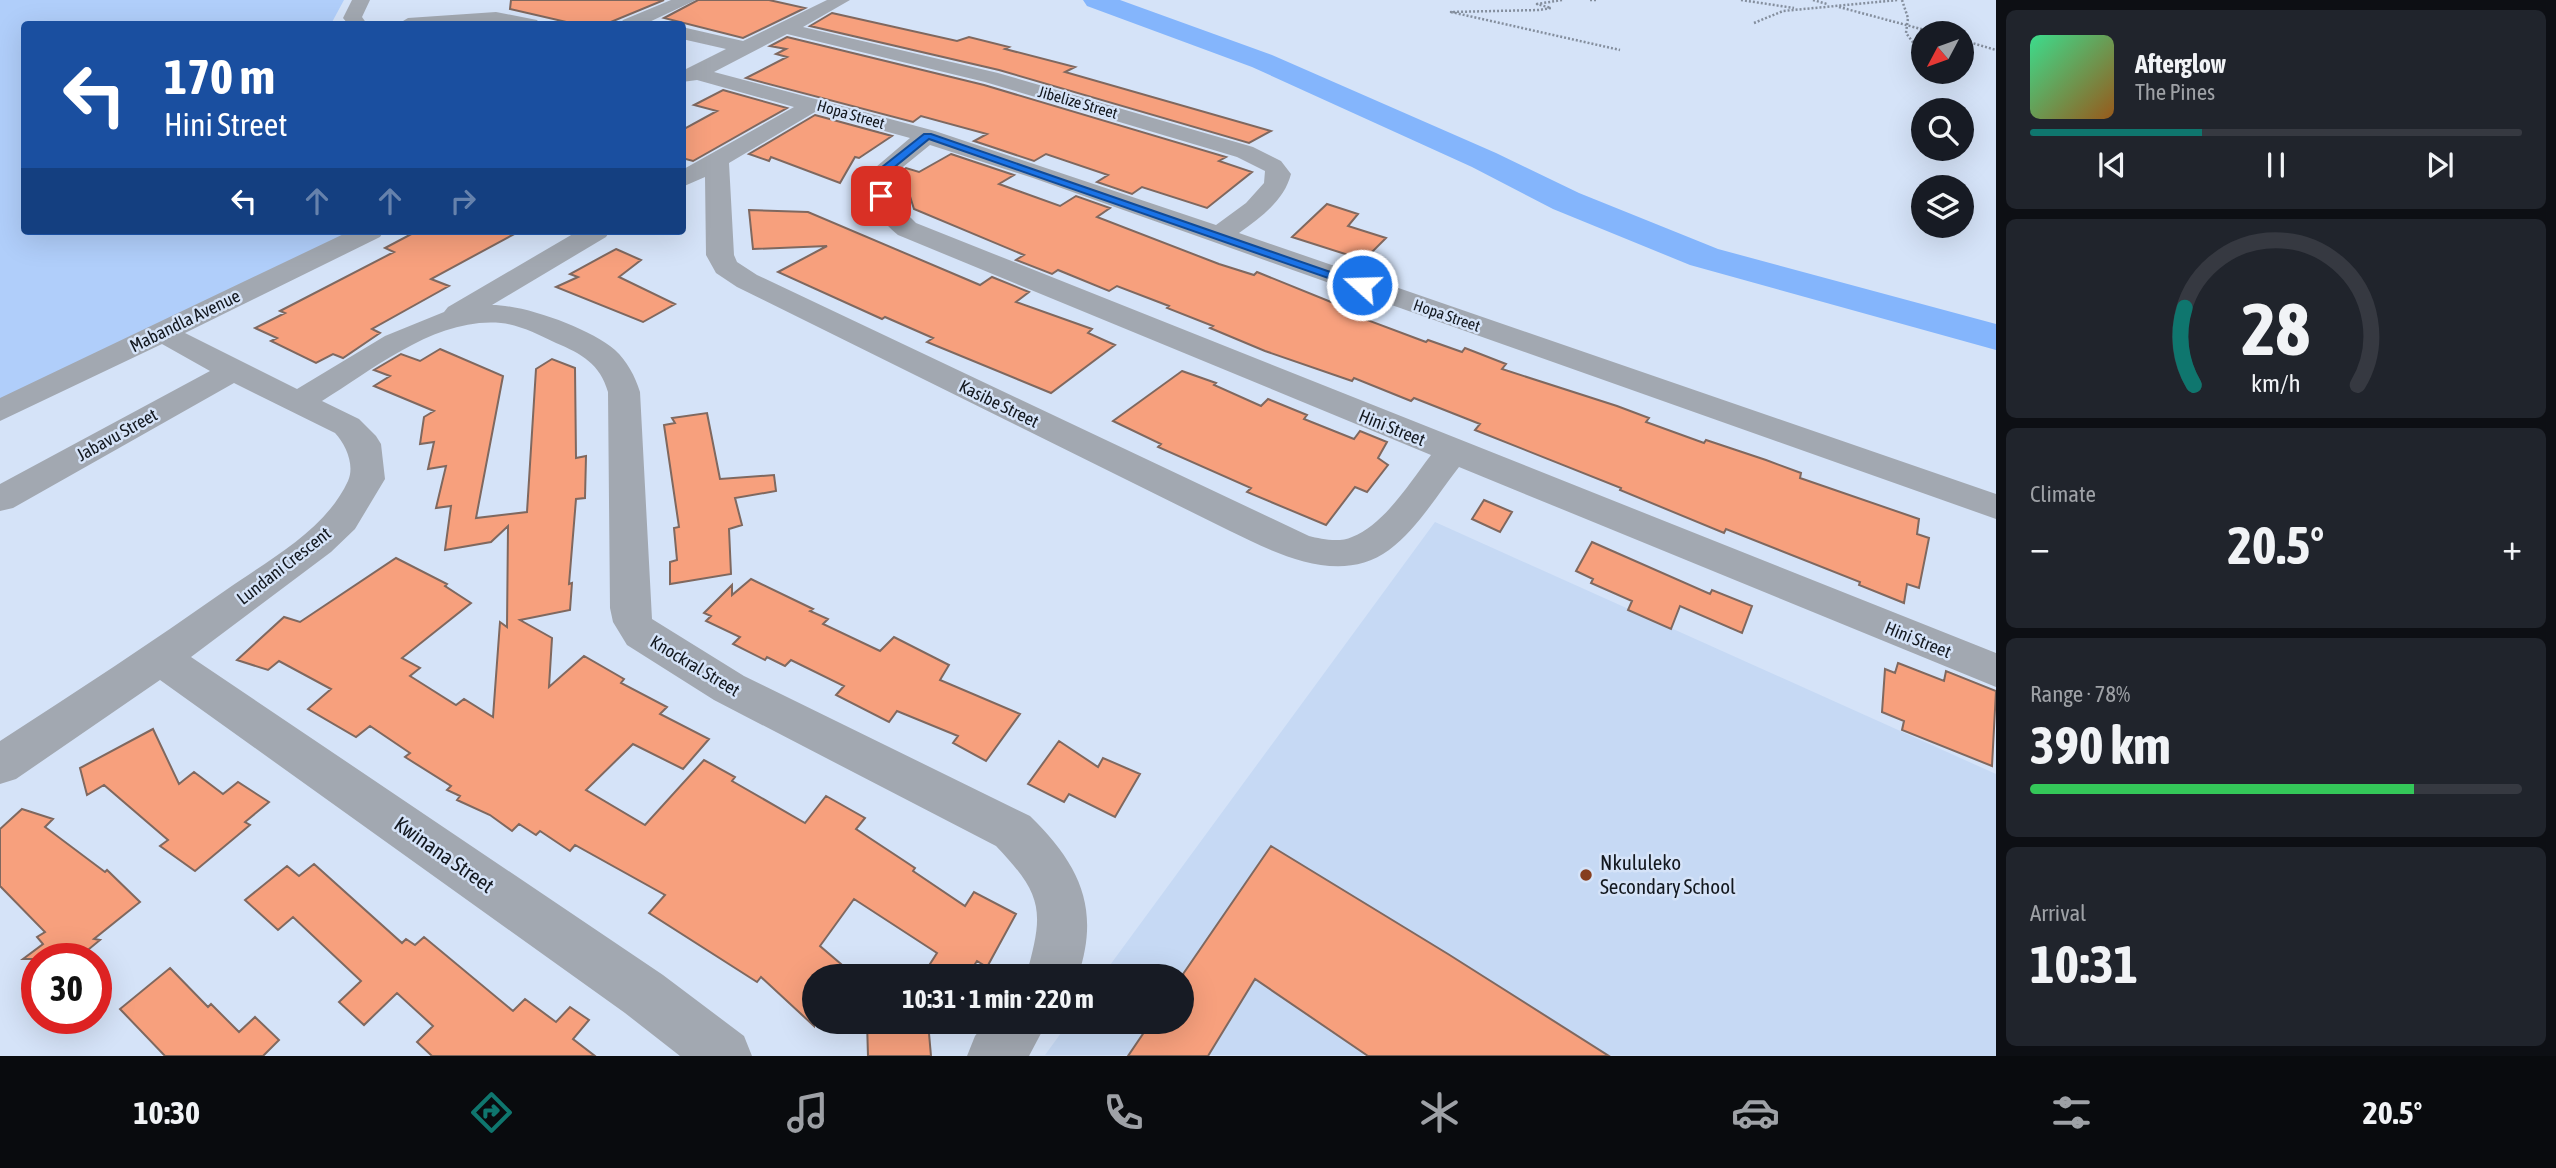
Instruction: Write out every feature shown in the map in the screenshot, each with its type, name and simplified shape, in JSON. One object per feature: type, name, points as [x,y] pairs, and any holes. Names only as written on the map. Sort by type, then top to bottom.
[{"type":"street","points":[[355,21],[352,18],[361,0]]},
{"type":"street","points":[[689,76],[841,0]]},
{"type":"street","points":[[643,21],[680,1]]},
{"type":"street","points":[[452,21],[496,18],[513,21]]},
{"type":"street","name":"Jibelize Street","points":[[784,28],[1053,94],[1245,152],[1273,166],[1279,174],[1278,183],[1269,195],[1220,234]]},
{"type":"street","points":[[686,34],[746,48]]},
{"type":"street","name":"Hopa Street","points":[[689,76],[814,104],[928,136],[1220,234],[1996,507]]},
{"type":"street","points":[[686,178],[814,104]]},
{"type":"street","name":"Hini Street","points":[[928,136],[881,173],[880,184],[885,210],[907,229],[1996,671]]},
{"type":"street","name":"Kasibe Street","points":[[717,160],[720,255],[722,262],[734,273],[778,298],[1283,540],[1325,551],[1363,548],[1391,525],[1452,452]]},
{"type":"street","name":"Mabandla Avenue","points":[[0,411],[362,235]]},
{"type":"street","name":"Knockral Street","points":[[442,323],[590,235]]},
{"type":"street","name":"Knockral Street","points":[[300,401],[422,331],[463,315],[501,314],[518,318],[583,343],[613,363],[620,375],[624,393],[630,608],[633,622],[641,634],[729,688],[1013,831],[1048,869],[1060,894],[1065,919],[1063,948],[1057,964]]},
{"type":"street","name":"Lundani Crescent","points":[[0,765],[160,658],[318,543],[342,520],[367,479],[364,444],[347,426],[233,371],[162,332]]},
{"type":"street","name":"Jabavu Street","points":[[0,499],[233,371]]},
{"type":"street","name":"Kwinana Street","points":[[160,658],[644,994],[724,1056]]},
{"type":"street","points":[[995,1056],[1011,1034]]},
{"type":"path","points":[[1562,0],[1537,4],[1551,8],[1539,10],[1451,12],[1620,50]]},
{"type":"path","points":[[1590,0],[1598,0]]},
{"type":"path","points":[[1741,0],[1798,9]]},
{"type":"path","points":[[1813,0],[1911,26]]},
{"type":"path","points":[[1754,23],[1762,17],[1798,9],[1900,0],[1908,18],[1906,33],[1911,40]]},
{"type":"path","points":[[1974,44],[1996,50]]},
{"type":"shaded area","points":[[0,0],[344,0],[333,21],[21,21],[21,235],[364,235],[0,415]]},
{"type":"shaded area","name":"Nkululeko Secondary School","points":[[1435,522],[1996,774],[1996,1056],[1045,1055],[1060,1034],[1194,1034],[1194,964],[1111,964]]},
{"type":"building","points":[[511,0],[664,0],[613,21],[562,21],[510,9]]},
{"type":"building","points":[[698,0],[769,0],[805,8],[743,38],[686,24],[686,21],[664,18]]},
{"type":"building","points":[[832,13],[957,41],[969,37],[1009,47],[1005,49],[1075,67],[1065,72],[1271,131],[1249,143],[999,70],[810,26]]},
{"type":"building","points":[[787,37],[984,85],[1226,157],[1219,161],[1252,172],[1207,208],[1142,187],[1132,194],[1097,182],[1108,175],[1046,154],[1034,161],[974,141],[987,134],[921,116],[913,122],[746,78],[787,57],[776,54],[786,49],[770,46]]},
{"type":"building","points":[[723,90],[787,108],[693,161],[686,159],[686,128],[717,111],[694,105]]},
{"type":"building","points":[[815,115],[892,136],[859,158],[855,157],[840,183],[771,157],[769,161],[749,154]]},
{"type":"building","points":[[951,154],[1014,175],[999,184],[1060,206],[1076,196],[1110,208],[1097,217],[1219,264],[1254,275],[1257,272],[1331,302],[1346,306],[1349,303],[1375,313],[1367,320],[1426,342],[1428,340],[1462,352],[1465,348],[1506,364],[1502,369],[1617,406],[1649,418],[1646,422],[1704,443],[1706,440],[1766,460],[1801,473],[1800,478],[1919,519],[1917,534],[1929,538],[1919,588],[1907,584],[1904,603],[1859,585],[1860,582],[1726,529],[1724,533],[1620,490],[1621,488],[1475,430],[1480,424],[1414,398],[1411,401],[1354,378],[1352,381],[1265,351],[1167,308],[1169,306],[1117,286],[1109,291],[1058,270],[1052,274],[1016,260],[1024,255],[914,209],[902,171],[906,168],[919,172]]},
{"type":"building","points":[[1327,204],[1358,214],[1348,226],[1386,238],[1364,260],[1292,237]]},
{"type":"building","points":[[749,210],[808,212],[980,285],[992,277],[1029,292],[1016,302],[1092,329],[1088,333],[1115,345],[1051,393],[927,342],[933,338],[885,317],[882,319],[778,272],[827,246],[753,249]]},
{"type":"building","points":[[409,235],[513,235],[431,279],[449,286],[372,329],[380,333],[343,358],[333,354],[316,363],[271,341],[277,338],[255,328],[285,313],[280,311],[394,252],[385,248]]},
{"type":"building","points":[[616,249],[641,260],[619,277],[675,304],[643,322],[556,287],[578,277],[570,274]]},
{"type":"building","points":[[440,349],[503,376],[476,518],[527,512],[536,369],[552,359],[575,368],[576,458],[586,456],[585,498],[576,499],[569,584],[572,583],[570,610],[520,620],[552,638],[549,687],[584,656],[624,679],[621,683],[667,707],[660,714],[709,739],[683,769],[633,744],[586,790],[645,825],[704,760],[735,777],[732,781],[805,823],[826,796],[865,818],[856,829],[915,868],[913,871],[965,906],[974,892],[1016,914],[989,964],[977,961],[975,964],[930,964],[937,953],[854,899],[820,946],[841,964],[802,964],[802,1015],[761,977],[757,982],[649,913],[665,895],[575,845],[570,851],[540,831],[536,835],[519,824],[512,831],[490,815],[457,800],[460,796],[447,790],[451,786],[405,757],[410,753],[370,726],[356,737],[308,709],[331,689],[279,661],[268,670],[237,660],[284,617],[300,622],[396,558],[447,584],[445,586],[471,603],[402,658],[420,668],[410,676],[456,705],[464,699],[493,717],[500,622],[507,627],[508,526],[491,542],[445,550],[451,506],[436,508],[446,466],[428,469],[434,442],[420,444],[424,417],[434,411],[374,386],[390,376],[374,370],[401,354],[420,361]]},
{"type":"building","points":[[1182,371],[1216,383],[1214,385],[1261,406],[1268,399],[1307,415],[1304,419],[1354,439],[1360,431],[1387,442],[1378,458],[1388,465],[1367,492],[1355,487],[1326,525],[1247,492],[1251,488],[1158,447],[1161,444],[1113,421]]},
{"type":"building","points":[[707,413],[720,479],[774,475],[776,491],[735,498],[742,525],[729,529],[731,574],[670,584],[670,562],[677,560],[674,528],[679,527],[664,425],[675,423],[672,418]]},
{"type":"building","points":[[1484,500],[1512,512],[1500,532],[1472,519]]},
{"type":"building","points":[[1592,542],[1710,594],[1712,590],[1752,606],[1742,633],[1680,606],[1671,629],[1628,610],[1632,601],[1591,583],[1593,579],[1576,571]]},
{"type":"building","points":[[751,579],[813,609],[810,611],[828,619],[823,624],[880,651],[894,637],[949,665],[940,680],[1020,714],[986,761],[953,743],[958,736],[897,711],[889,722],[836,695],[844,686],[791,660],[785,666],[767,657],[765,660],[733,644],[740,637],[706,621],[711,616],[704,613],[732,585],[732,595]]},
{"type":"building","points":[[1898,663],[1944,681],[1946,671],[1996,691],[1992,766],[1902,730],[1904,721],[1882,712],[1885,669],[1895,673]]},
{"type":"building","points":[[153,729],[179,784],[194,772],[223,794],[238,782],[269,802],[245,822],[250,825],[195,871],[160,846],[168,840],[104,785],[87,795],[80,768]]},
{"type":"building","points":[[1059,741],[1098,767],[1103,758],[1140,774],[1115,817],[1069,794],[1064,802],[1028,784]]},
{"type":"building","points":[[22,809],[53,819],[45,827],[105,872],[107,870],[140,902],[94,939],[100,940],[96,943],[42,943],[37,937],[45,932],[0,886],[0,829]]},
{"type":"building","points":[[1271,846],[1609,1056],[1368,1056],[1255,979],[1208,1056],[1128,1056],[1143,1034],[1194,1034],[1194,964],[1190,964]]},
{"type":"building","points":[[314,864],[402,943],[406,939],[415,945],[424,937],[513,1011],[525,999],[556,1022],[570,1007],[589,1020],[573,1039],[595,1056],[432,1056],[417,1042],[433,1026],[397,993],[364,1025],[339,1002],[361,981],[293,917],[278,930],[245,900],[287,866],[299,876]]},
{"type":"building","points":[[170,968],[208,1007],[211,1004],[239,1032],[255,1017],[279,1040],[263,1056],[165,1056],[120,1009]]},
{"type":"building","points":[[867,1034],[929,1034],[931,1056],[868,1056]]},
{"type":"waterway","points":[[1096,0],[1262,61],[1484,160],[1566,201],[1704,257],[1996,337]]},
{"type":"place","name":"Nkululeko Secondary School","points":[[1586,875]]},
{"type":"route","points":[[881,196],[881,173],[928,136],[1220,234],[1362,285]]}]
